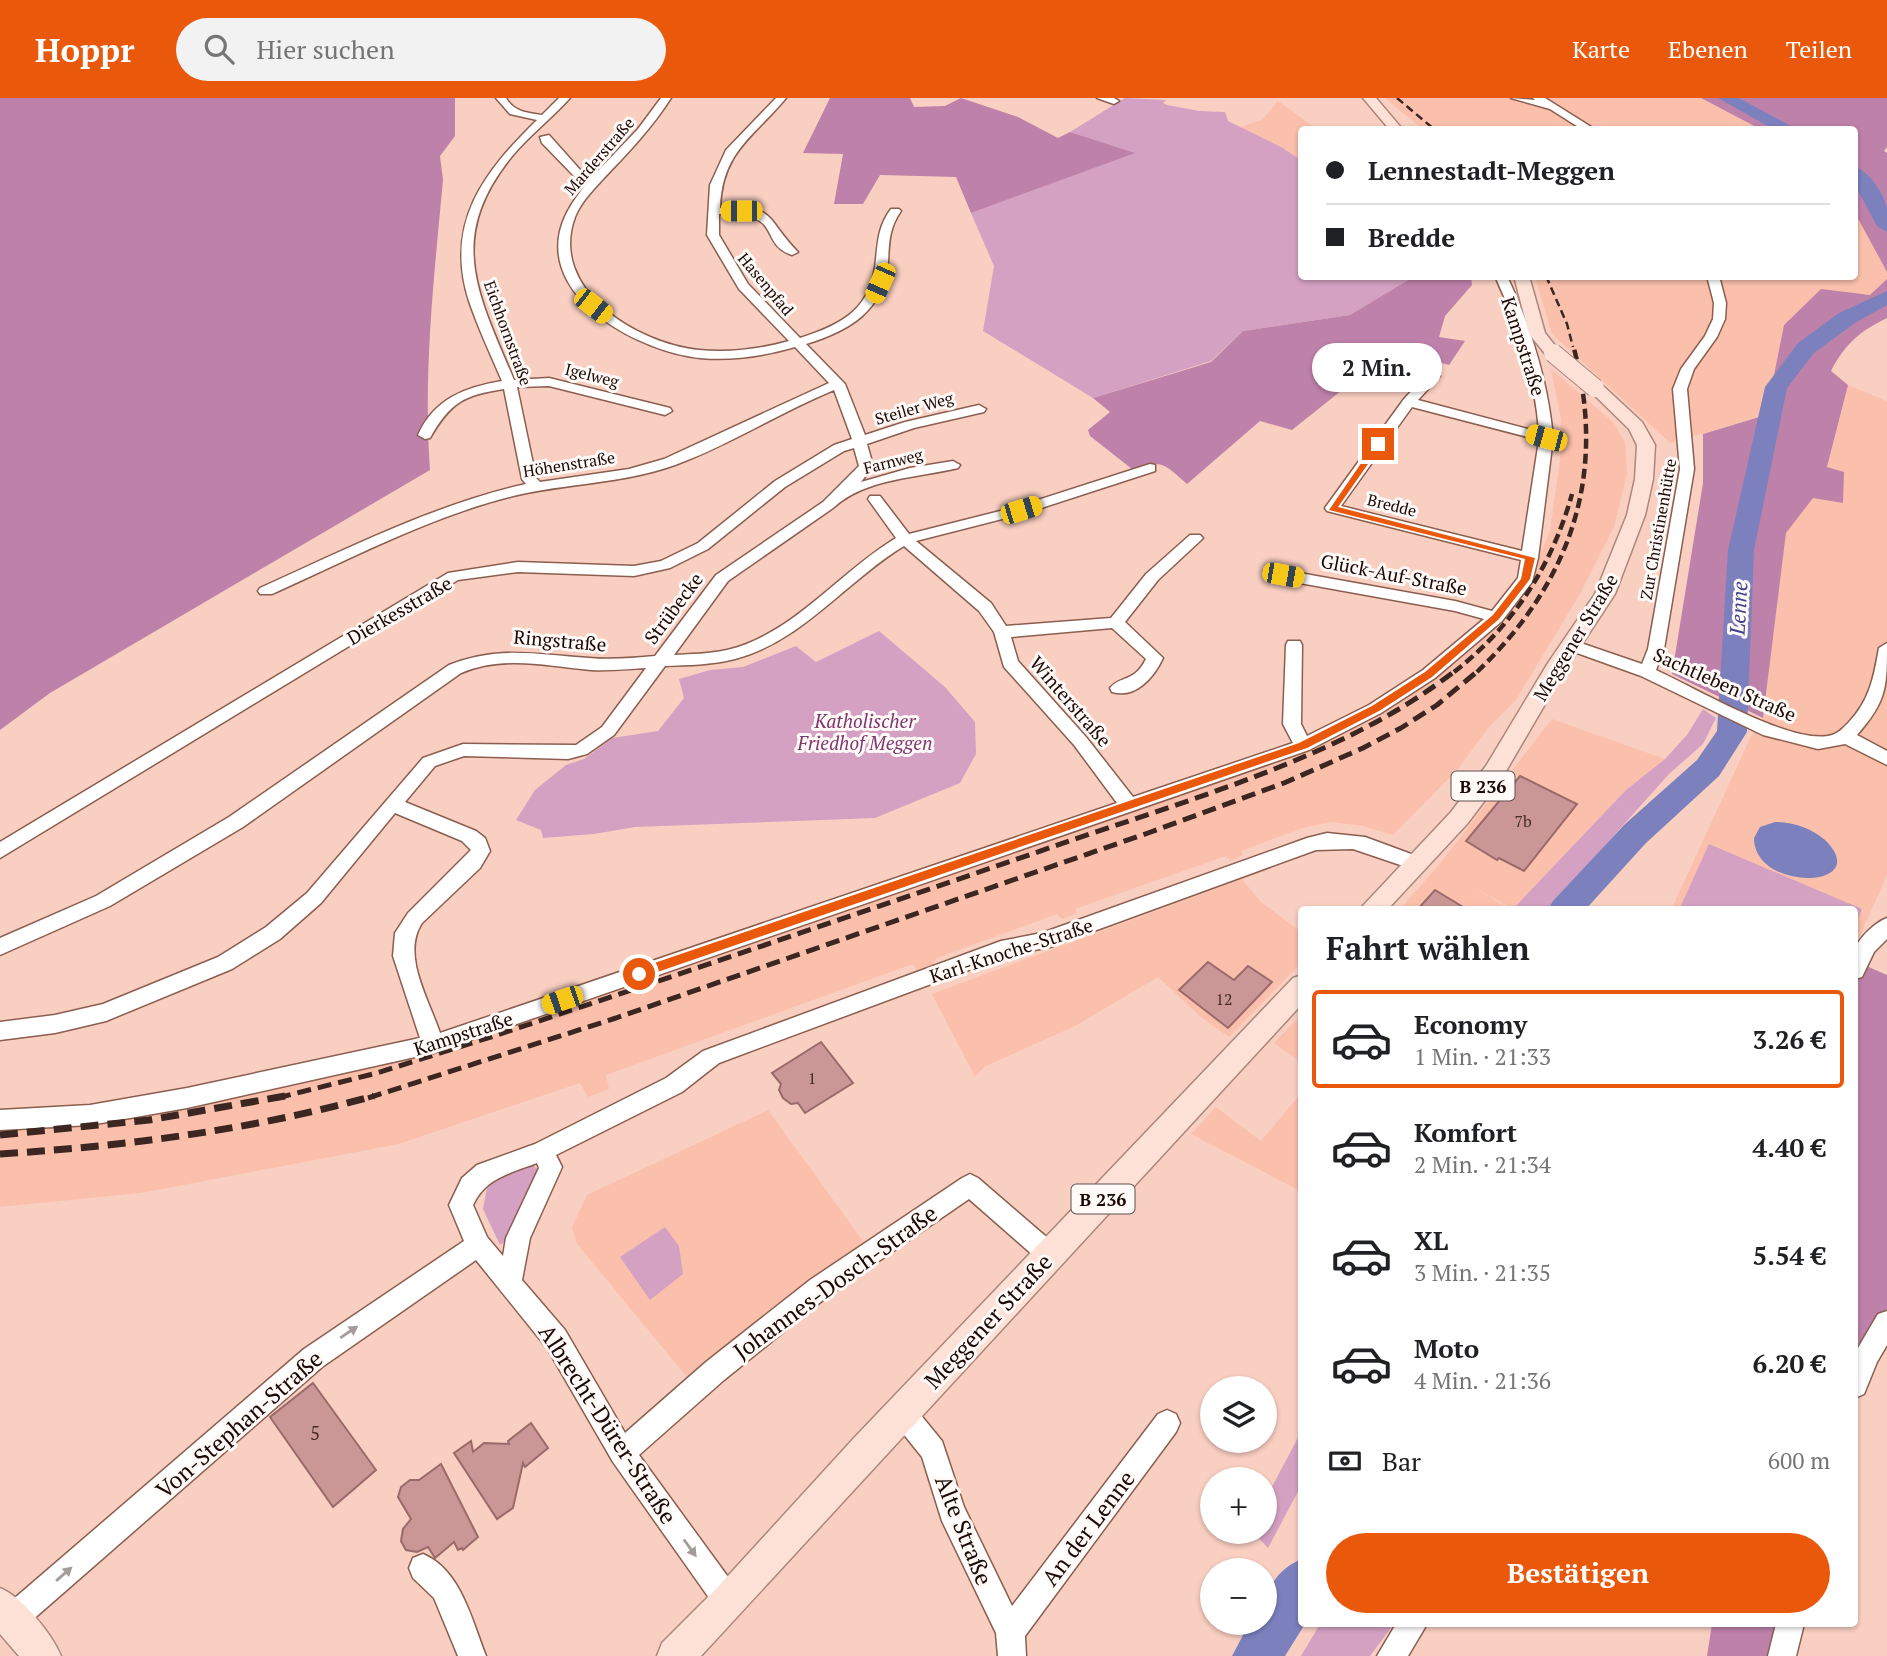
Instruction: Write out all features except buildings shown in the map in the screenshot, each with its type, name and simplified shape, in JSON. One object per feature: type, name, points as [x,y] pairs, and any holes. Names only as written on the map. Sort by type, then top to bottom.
[{"type":"main road","points":[[1369,98],[1394,126]]},
{"type":"main road","name":"Meggener Straße","points":[[1376,906],[1459,818],[1494,772],[1605,594],[1629,539],[1644,480],[1646,445],[1636,426],[1553,353],[1537,334],[1522,280]]},
{"type":"main road","name":"Meggener Straße","points":[[675,1656],[729,1602],[902,1412],[1298,990]]},
{"type":"main road","points":[[6,1612],[43,1656]]},
{"type":"street","points":[[501,98],[508,109],[545,118]]},
{"type":"street","name":"Eichhornstraße","points":[[536,486],[529,479],[510,385],[475,301],[467,267],[466,243],[474,211],[490,178],[511,151],[565,98]]},
{"type":"street","name":"Marderstraße","points":[[666,98],[643,131],[576,205],[565,231],[564,256],[571,279],[593,306],[633,335],[673,351],[745,354],[797,343],[831,332],[866,309],[880,283],[885,222],[895,211]]},
{"type":"street","name":"Hasenpfad","points":[[781,98],[732,150],[715,185],[713,235],[743,286],[797,343]]},
{"type":"street","points":[[1102,98],[1114,102]]},
{"type":"street","points":[[1516,98],[1554,108]]},
{"type":"street","points":[[1538,98],[1584,126]]},
{"type":"street","points":[[545,137],[578,174],[598,179]]},
{"type":"street","points":[[713,211],[757,213],[771,224],[779,244],[792,252]]},
{"type":"street","name":"Kampstraße","points":[[0,1120],[90,1115],[187,1098],[433,1044],[1303,746],[1375,709],[1429,674],[1496,617],[1526,579],[1546,438],[1546,420],[1535,366],[1502,280]]},
{"type":"street","name":"Zur Christinenhütte","points":[[1647,672],[1656,649],[1688,459],[1689,449],[1680,391],[1687,368],[1716,330],[1720,318],[1714,280]]},
{"type":"street","name":"Strübecke","points":[[392,804],[429,762],[463,750],[568,753],[581,750],[608,731],[722,578],[828,505],[863,472],[866,466],[838,384],[797,343]]},
{"type":"street","name":"Bredde","points":[[1433,376],[1409,402],[1332,508],[1530,558]]},
{"type":"street","name":"Igelweg","points":[[425,435],[429,420],[437,411],[470,393],[510,385],[549,382],[665,411]]},
{"type":"street","name":"Höhenstraße","points":[[266,591],[461,506],[536,486],[584,482],[668,463],[795,400],[838,384]]},
{"type":"street","points":[[1409,402],[1546,438]]},
{"type":"street","name":"Steiler Weg","points":[[859,442],[910,425],[979,409]]},
{"type":"street","name":"Dierkesstraße","points":[[0,851],[454,576],[518,567],[634,571],[665,565],[704,546],[748,508],[811,463],[839,448],[859,442]]},
{"type":"street","name":"Farnweg","points":[[841,492],[910,472],[953,465]]},
{"type":"street","name":"Ringstraße","points":[[0,947],[103,901],[236,822],[454,669],[473,660],[495,656],[521,656],[624,666],[734,654],[784,633],[890,547],[905,539],[1021,510],[1150,468]]},
{"type":"street","name":"Winterstraße","points":[[875,499],[905,539],[985,607],[1002,632],[1010,663],[1080,741],[1129,806]]},
{"type":"street","points":[[1116,623],[1152,577],[1195,538]]},
{"type":"street","name":"Glück-Auf-Straße","points":[[1283,575],[1455,606],[1496,617]]},
{"type":"street","points":[[1002,632],[1116,623],[1154,658],[1146,676],[1133,684],[1118,688]]},
{"type":"street","points":[[1294,645],[1293,724],[1303,746]]},
{"type":"street","name":"Sachtleben Straße","points":[[1572,645],[1647,672],[1764,728],[1812,743],[1832,742],[1845,736]]},
{"type":"street","points":[[1887,648],[1879,694],[1874,705],[1845,736],[1887,759]]},
{"type":"street","points":[[0,1031],[55,1024],[106,1012],[225,963],[273,933],[314,898],[392,804],[469,836],[478,843],[481,851],[473,863],[415,918],[405,933],[403,956],[433,1044]]},
{"type":"street","name":"Karl-Knoche-Straße","points":[[542,1151],[674,1085],[711,1057],[1008,947],[1043,941],[1314,843],[1331,838],[1352,839],[1415,863]]},
{"type":"street","points":[[1858,965],[1867,947],[1887,926]]},
{"type":"street","points":[[510,1281],[518,1238],[551,1167],[542,1151]]},
{"type":"street","name":"Albrecht-Dürer-Straße","points":[[542,1151],[485,1172],[470,1185],[461,1205],[478,1245],[510,1281],[562,1349],[622,1453],[729,1602]]},
{"type":"street","name":"Johannes-Dosch-Straße","points":[[622,1453],[715,1371],[819,1288],[970,1185],[1050,1255]]},
{"type":"street","name":"Von-Stephan-Straße","points":[[6,1612],[313,1358],[478,1245]]},
{"type":"street","points":[[1858,1377],[1867,1354],[1887,1323]]},
{"type":"street","name":"Alte Straße","points":[[902,1412],[933,1450],[952,1511],[1011,1644]]},
{"type":"street","name":"An der Lenne","points":[[1011,1644],[1167,1423]]},
{"type":"street","points":[[423,1568],[444,1588],[472,1656]]},
{"type":"street","points":[[1391,1656],[1411,1627]]},
{"type":"street","points":[[1782,1656],[1789,1627]]},
{"type":"shaded area","points":[[0,98],[455,98],[455,136],[440,156],[443,180],[429,361],[430,470],[50,693],[0,730]]},
{"type":"shaded area","points":[[830,98],[910,98],[914,107],[945,106],[961,98],[1018,117],[1058,138],[1070,132],[1135,153],[971,213],[956,177],[880,175],[863,204],[834,204],[843,154],[803,153]]},
{"type":"shaded area","points":[[1385,98],[1701,98],[1754,126],[1418,126]]},
{"type":"shaded area","points":[[1701,98],[1887,98],[1887,147],[1884,151],[1887,153],[1887,272],[1858,219],[1858,126],[1754,126]]},
{"type":"shaded area","points":[[1278,101],[1313,126],[1298,126],[1298,158],[1240,127],[1262,120]]},
{"type":"shaded area","points":[[1858,219],[1887,272],[1887,279],[1871,295],[1821,290],[1784,325],[1766,415],[1670,443],[1552,334],[1536,280],[1858,280]]},
{"type":"shaded area","points":[[1887,279],[1887,318],[1854,339],[1831,371],[1848,385],[1827,467],[1844,472],[1843,503],[1813,498],[1786,533],[1763,718],[1672,674],[1703,483],[1703,434],[1766,415],[1784,325],[1821,289],[1870,295]]},
{"type":"shaded area","points":[[1408,280],[1471,280],[1472,285],[1445,316],[1439,337],[1465,341],[1449,365],[1392,350],[1292,430],[1260,421],[1187,484],[1162,465],[1150,464],[1132,469],[1090,436],[1088,430],[1110,412],[1093,398],[1211,362],[1243,331],[1350,315]]},
{"type":"shaded area","points":[[1551,369],[1614,423],[1625,442],[1627,474],[1614,527],[1580,594],[1516,700],[1487,729],[1459,768],[1393,835],[1363,826],[1331,822],[1302,828],[1241,851],[1243,855],[1230,861],[1226,856],[1075,909],[1077,913],[1062,919],[1057,914],[937,958],[931,968],[917,972],[913,964],[606,1075],[609,1089],[588,1097],[580,1083],[399,1144],[141,1193],[0,1207],[0,1108],[106,1104],[255,1077],[439,1037],[1347,730],[1406,698],[1450,668],[1483,640],[1525,590],[1550,531],[1560,460],[1561,419]]},
{"type":"shaded area","points":[[1848,385],[1887,401],[1887,875],[1858,940],[1858,906],[1673,906],[1753,732],[1763,717],[1786,533],[1813,497],[1843,503],[1827,468]]},
{"type":"shaded area","points":[[1552,719],[1665,759],[1626,790],[1516,906],[1508,906],[1472,886],[1505,906],[1403,906],[1438,866]]},
{"type":"shaded area","points":[[1242,879],[1260,901],[1298,930],[1298,966],[1229,1037],[1201,1017],[1158,977],[1075,1026],[984,1067],[975,1077],[932,994]]},
{"type":"shaded area","points":[[1862,964],[1887,975],[1887,1324],[1858,1381],[1858,974]]},
{"type":"shaded area","points":[[1298,1018],[1298,1060],[1274,1043]]},
{"type":"shaded area","points":[[1298,1097],[1298,1190],[1191,1134],[1216,1107],[1261,1141]]},
{"type":"shaded area","points":[[768,1110],[866,1245],[692,1383],[577,1244],[572,1227],[587,1195]]},
{"type":"shaded area","points":[[1712,1627],[1778,1627],[1769,1656],[1707,1656]]},
{"type":"green space","points":[[1125,98],[1166,100],[1163,103],[1167,105],[1199,111],[1225,112],[1228,121],[1298,158],[1298,280],[1408,280],[1350,315],[1243,331],[1211,361],[1093,398],[983,331],[994,266],[971,213],[1133,153],[1070,132]]},
{"type":"green space","name":"Katholischer Friedhof Meggen","points":[[879,631],[945,687],[975,722],[976,754],[960,783],[875,818],[635,827],[543,838],[541,830],[516,820],[535,790],[566,765],[584,759],[612,738],[658,731],[684,698],[679,679],[710,670],[743,667],[796,646],[816,662]]},
{"type":"green space","points":[[1703,709],[1716,718],[1703,744],[1669,774],[1551,906],[1516,906],[1626,790],[1665,759],[1687,735]]},
{"type":"green space","points":[[1709,844],[1855,906],[1681,906]]},
{"type":"green space","points":[[530,1161],[543,1176],[513,1235],[500,1245],[483,1209],[488,1183]]},
{"type":"green space","points":[[665,1227],[679,1246],[683,1274],[650,1300],[620,1257]]},
{"type":"green space","points":[[1298,1438],[1298,1492],[1277,1531],[1277,1477]]},
{"type":"green space","points":[[1318,1627],[1392,1627],[1370,1656],[1301,1656]]},
{"type":"water","points":[[1775,822],[1802,827],[1820,836],[1836,856],[1835,868],[1825,875],[1808,878],[1790,876],[1772,868],[1759,856],[1754,838],[1760,827]]},
{"type":"waterway","name":"Lenne","points":[[1726,98],[1782,126]]},
{"type":"waterway","name":"Lenne","points":[[1858,176],[1867,187],[1887,226]]},
{"type":"waterway","name":"Lenne","points":[[1569,906],[1635,834],[1708,768],[1732,732],[1741,550],[1776,387],[1806,348],[1847,318],[1887,297]]},
{"type":"waterway","name":"Lenne","points":[[1257,1656],[1298,1589]]},
{"type":"railway","points":[[1397,98],[1430,126]]},
{"type":"railway","points":[[1548,280],[1567,324],[1573,347]]},
{"type":"railway","points":[[1478,670],[1510,637],[1537,601],[1558,562],[1574,522],[1583,481],[1586,437],[1583,392],[1573,345]]},
{"type":"railway","points":[[1454,672],[1495,635],[1528,593],[1553,546],[1572,494]]},
{"type":"railway","points":[[285,1096],[377,1073],[497,1035],[1210,793],[1315,752],[1365,728],[1413,701],[1456,670]]},
{"type":"railway","points":[[368,1098],[616,1018],[1284,783],[1401,728],[1437,705],[1478,670]]},
{"type":"railway","points":[[0,1135],[149,1120],[285,1096]]},
{"type":"railway","points":[[277,1098],[285,1096]]},
{"type":"railway","points":[[0,1154],[188,1135],[282,1118],[374,1096]]},
{"type":"route","points":[[639,974],[1303,746],[1375,709],[1429,674],[1496,617],[1526,579],[1530,558],[1332,508],[1378,444]]}]
